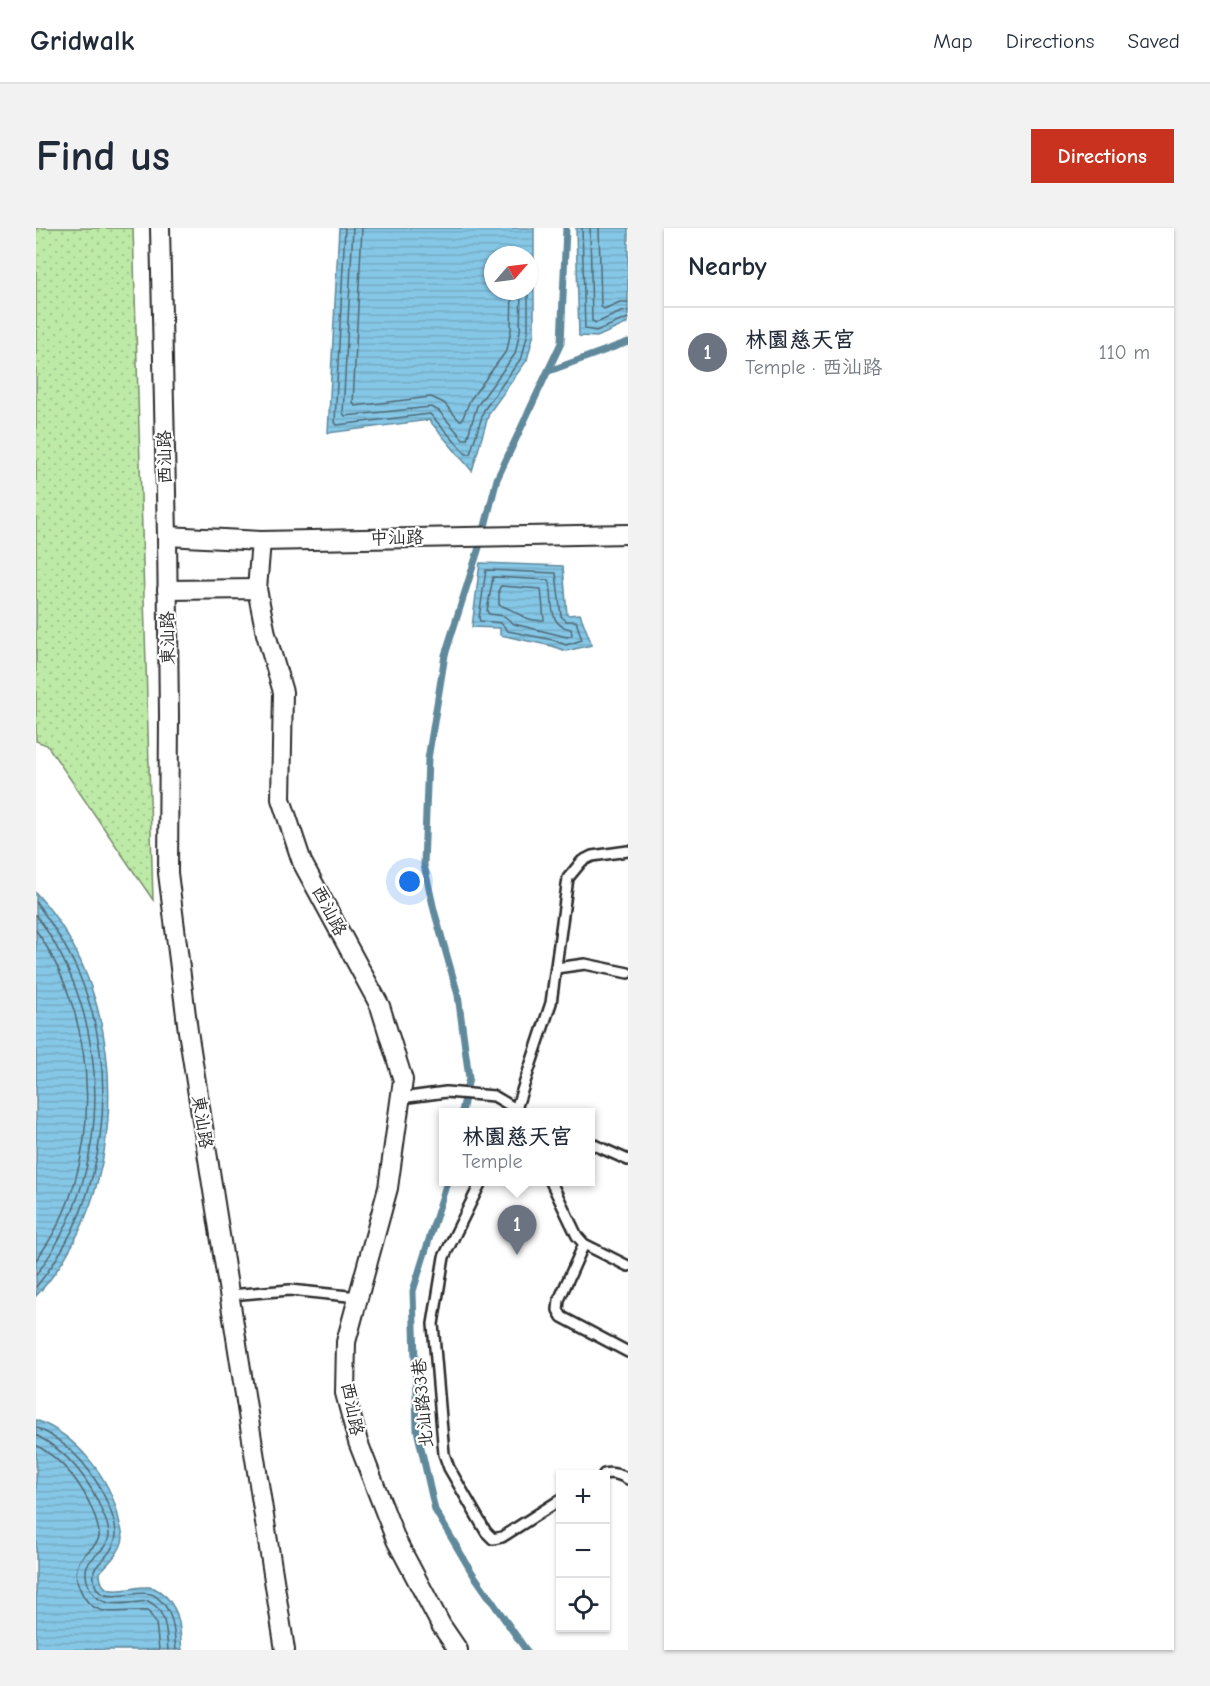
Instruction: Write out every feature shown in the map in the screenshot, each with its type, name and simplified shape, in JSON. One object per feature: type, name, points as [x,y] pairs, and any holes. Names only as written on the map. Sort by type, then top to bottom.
[{"type":"street","name":"西汕路","points":[[160,228],[167,590]]},
{"type":"street","name":"中汕路","points":[[167,536],[261,541],[628,534]]},
{"type":"street","name":"西汕路","points":[[261,541],[257,589],[266,634],[283,692],[281,799],[302,862],[381,1006],[403,1080],[388,1188],[346,1342],[345,1393],[358,1442],[396,1540],[441,1625],[458,1650]]},
{"type":"street","points":[[167,590],[257,589]]},
{"type":"street","name":"東汕路","points":[[167,590],[168,873],[188,1031],[285,1650]]},
{"type":"lane","points":[[519,1108],[551,1003],[568,878],[582,861],[592,855],[628,851]]},
{"type":"lane","points":[[556,968],[585,964],[628,973]]},
{"type":"lane","points":[[400,1098],[446,1092],[494,1096],[512,1108]]},
{"type":"lane","points":[[595,1145],[628,1161]]},
{"type":"lane","name":"北汕路33巷","points":[[479,1186],[444,1257],[433,1324],[444,1454],[454,1477],[486,1532],[493,1539],[502,1537],[556,1503]]},
{"type":"lane","points":[[553,1186],[577,1236],[584,1244],[628,1266]]},
{"type":"lane","points":[[584,1244],[559,1300],[558,1310],[562,1317],[628,1352]]},
{"type":"lane","points":[[229,1294],[290,1290],[358,1297]]},
{"type":"lane","points":[[610,1473],[628,1479]]},
{"type":"green space","points":[[36,228],[133,228],[153,900],[47,745],[36,741]]},
{"type":"water","points":[[339,228],[534,228],[534,246],[484,246],[484,300],[534,300],[534,333],[527,360],[489,413],[472,471],[429,420],[328,433]]},
{"type":"water","points":[[576,228],[628,228],[628,323],[597,337],[579,336]]},
{"type":"water","points":[[480,563],[563,566],[567,615],[580,614],[592,645],[566,651],[500,635],[500,628],[472,627]]},
{"type":"water","points":[[36,893],[68,936],[91,986],[104,1039],[109,1095],[104,1150],[91,1204],[68,1253],[36,1296]]},
{"type":"water","points":[[36,1420],[65,1436],[78,1447],[100,1474],[115,1504],[123,1538],[111,1561],[100,1572],[101,1582],[106,1588],[112,1590],[147,1587],[154,1588],[163,1594],[176,1613],[182,1650],[36,1650]]},
{"type":"waterway","points":[[463,1108],[469,1078],[458,995],[424,865],[428,759],[445,655],[482,538],[497,479],[561,343],[566,228]]},
{"type":"waterway","points":[[549,371],[628,342]]},
{"type":"waterway","points":[[446,1186],[413,1291],[417,1430],[435,1510],[471,1571],[526,1650]]},
{"type":"place","name":"林園慈天宮","points":[[517,1255]]}]
